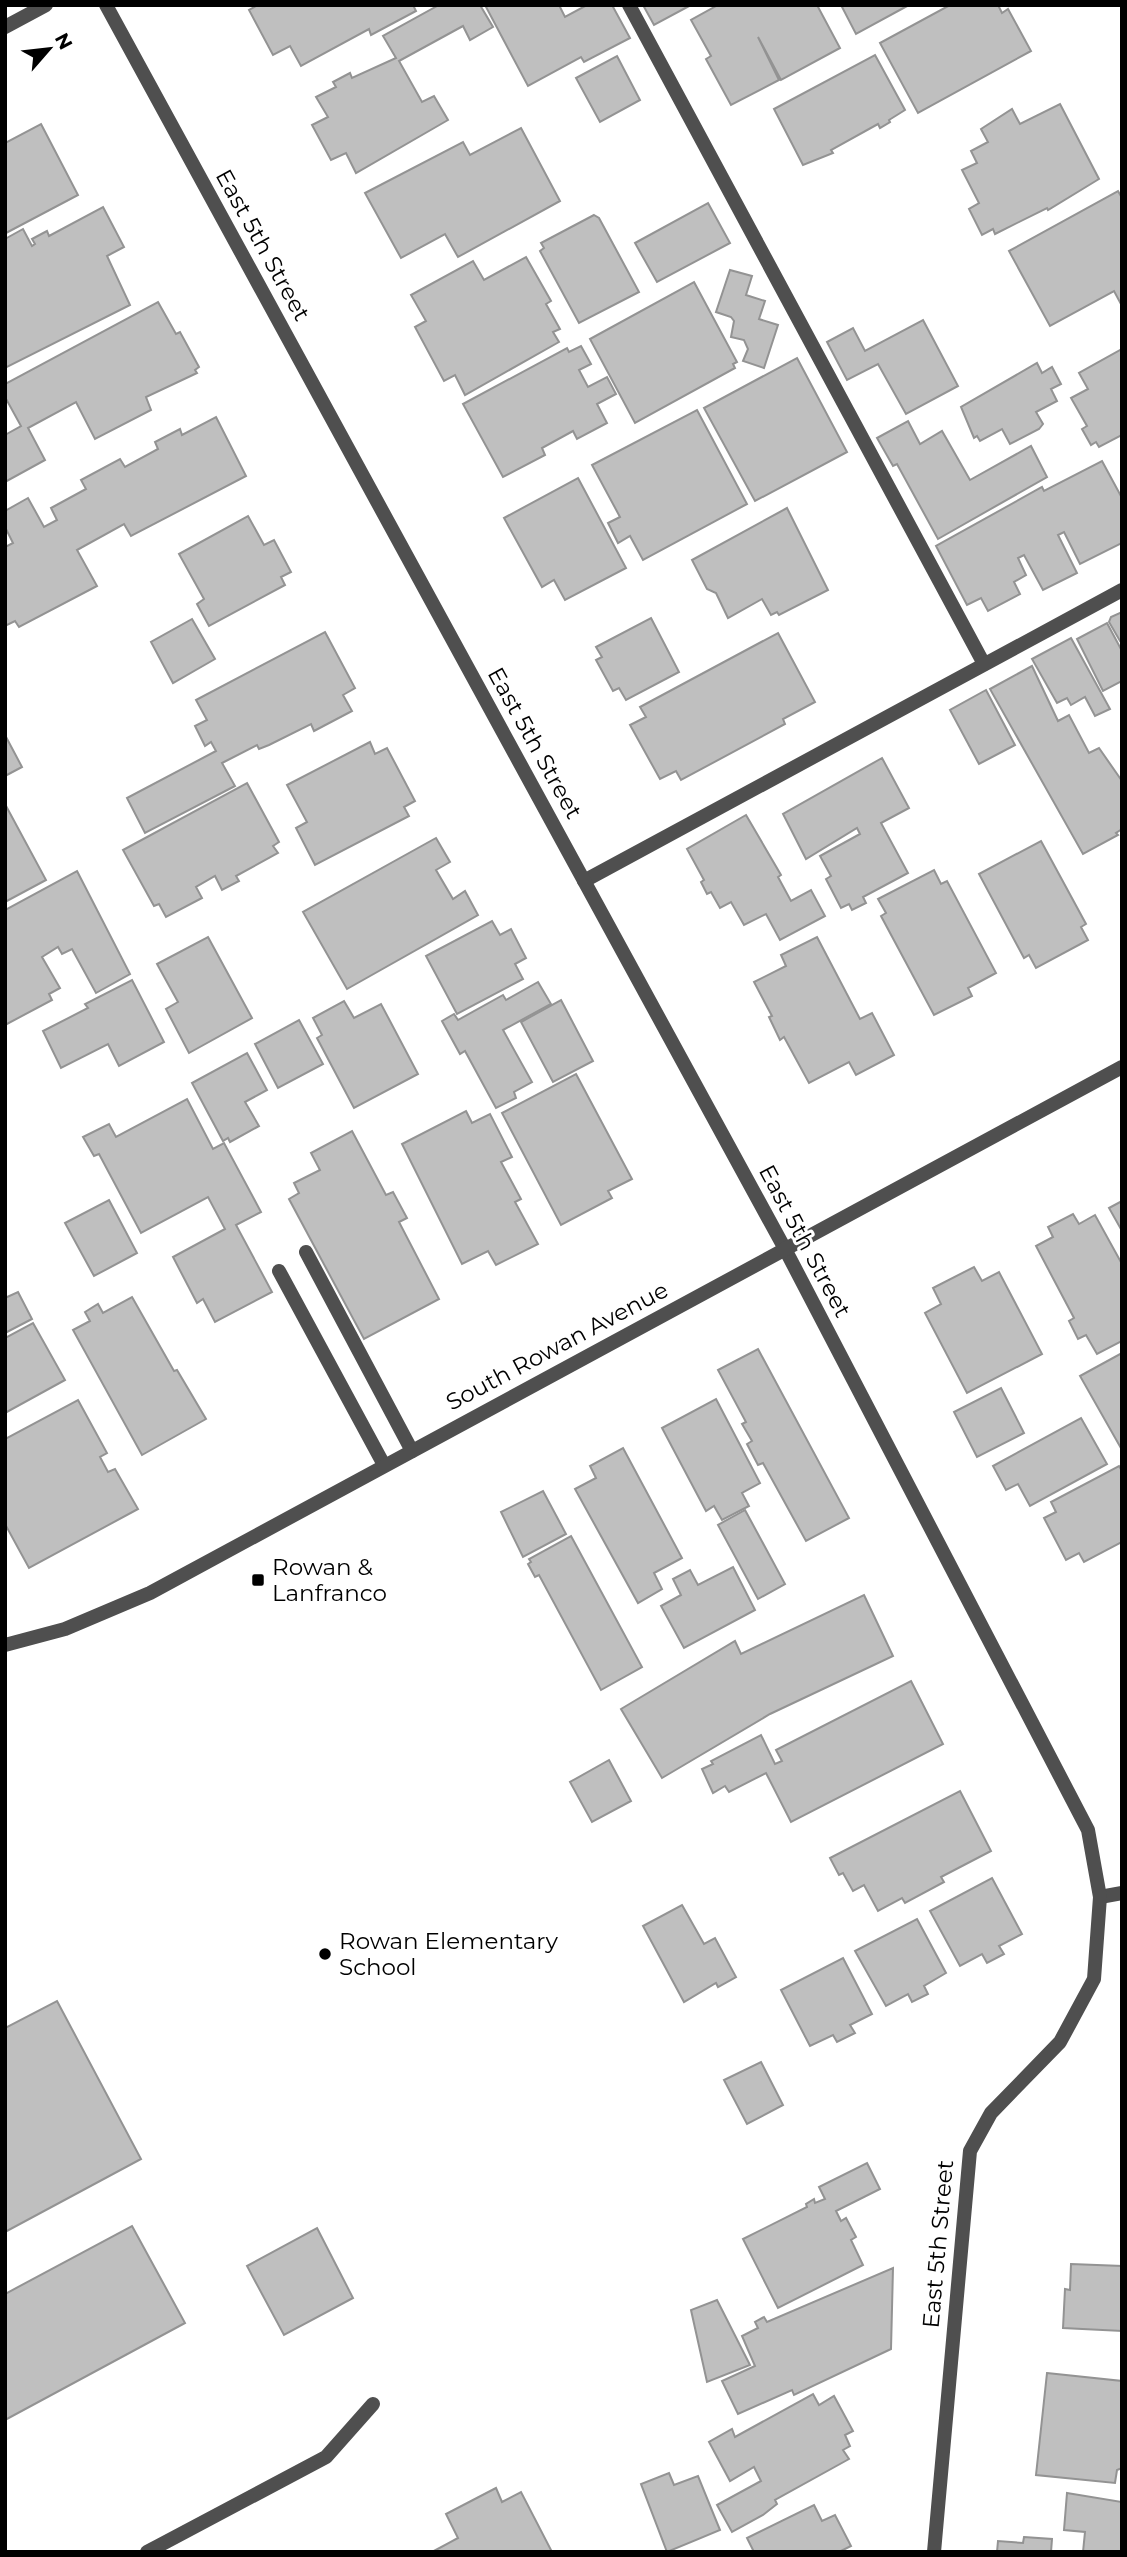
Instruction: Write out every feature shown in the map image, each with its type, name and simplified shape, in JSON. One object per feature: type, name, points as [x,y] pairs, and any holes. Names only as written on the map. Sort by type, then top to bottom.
[{"type":"street","points":[[5,27],[46,5]]},
{"type":"street","name":"East 5th Street","points":[[106,5],[785,1249],[1088,1830],[1100,1898],[1094,1979],[1060,2042],[990,2113],[970,2151],[934,2552]]},
{"type":"street","points":[[629,5],[984,664]]},
{"type":"street","points":[[584,881],[1122,590]]},
{"type":"street","name":"South Rowan Avenue","points":[[5,1646],[65,1629],[150,1593],[1122,1067]]},
{"type":"street","points":[[306,1252],[412,1451]]},
{"type":"street","points":[[279,1271],[384,1465]]},
{"type":"street","points":[[1100,1898],[1122,1893]]},
{"type":"street","points":[[147,2552],[326,2457],[373,2404]]},
{"type":"building","points":[[258,5],[413,5],[416,11],[371,35],[369,29],[301,66],[290,46],[273,55],[249,10]]},
{"type":"building","points":[[439,5],[480,5],[493,27],[470,40],[463,26],[399,61],[422,102],[434,96],[448,120],[356,173],[346,153],[331,160],[312,125],[328,117],[316,97],[336,87],[333,82],[350,73],[352,78],[396,58],[383,36]]},
{"type":"building","points":[[485,5],[559,5],[565,17],[587,5],[612,5],[630,38],[584,62],[581,57],[528,86]]},
{"type":"building","points":[[643,5],[691,5],[654,25]]},
{"type":"building","points":[[718,5],[817,5],[840,48],[781,80],[758,37],[779,80],[731,105],[706,59],[711,56],[691,20]]},
{"type":"building","points":[[841,5],[909,5],[856,34]]},
{"type":"building","points":[[950,5],[998,5],[1002,13],[1008,9],[1031,51],[918,113],[880,43]]},
{"type":"building","points":[[875,55],[905,110],[880,128],[878,124],[831,150],[833,153],[803,165],[774,109]]},
{"type":"building","points":[[617,56],[640,100],[600,122],[576,78]]},
{"type":"building","points":[[1060,104],[1099,179],[1048,210],[1047,208],[995,234],[993,229],[982,235],[969,209],[979,203],[962,170],[977,163],[971,151],[988,142],[981,129],[1012,109],[1020,124]]},
{"type":"building","points":[[41,124],[78,195],[6,233],[5,143]]},
{"type":"building","points":[[521,128],[560,201],[458,257],[445,234],[401,258],[365,193],[463,142],[470,155]]},
{"type":"building","points":[[1118,191],[1122,198],[1122,306],[1114,291],[1050,326],[1009,251]]},
{"type":"building","points":[[708,203],[730,243],[657,282],[635,243]]},
{"type":"building","points":[[103,207],[124,247],[107,256],[130,305],[5,368],[5,239],[23,229],[32,246],[35,244],[32,239],[47,231],[49,236]]},
{"type":"building","points":[[594,215],[599,218],[639,292],[579,323],[540,251],[544,248],[541,243]]},
{"type":"building","points":[[526,257],[551,301],[546,304],[560,329],[553,332],[559,342],[465,395],[455,375],[444,381],[415,327],[426,321],[411,295],[473,261],[484,280]]},
{"type":"building","points":[[730,270],[752,276],[746,295],[765,301],[759,319],[778,325],[764,368],[743,361],[748,349],[744,340],[731,337],[734,321],[731,317],[716,312]]},
{"type":"building","points":[[694,282],[737,362],[733,364],[735,368],[635,423],[590,339]]},
{"type":"building","points":[[158,302],[176,334],[180,332],[199,367],[195,370],[197,373],[146,397],[151,410],[95,439],[76,402],[28,428],[45,460],[5,482],[5,435],[21,426],[5,397],[5,384]]},
{"type":"building","points":[[923,320],[958,386],[906,414],[878,364],[847,380],[827,342],[853,328],[865,351]]},
{"type":"building","points":[[581,346],[591,364],[579,370],[588,387],[607,377],[616,394],[597,404],[607,423],[577,439],[573,431],[542,448],[545,455],[503,477],[463,404],[567,348],[569,352]]},
{"type":"building","points":[[1122,349],[1122,435],[1099,447],[1096,442],[1091,445],[1082,429],[1087,426],[1071,398],[1088,389],[1079,373]]},
{"type":"building","points":[[797,358],[847,452],[755,501],[704,408]]},
{"type":"building","points":[[1037,363],[1042,373],[1052,367],[1061,384],[1051,389],[1057,401],[1036,412],[1043,424],[1039,429],[1010,444],[1002,429],[980,441],[977,436],[974,438],[961,407]]},
{"type":"building","points":[[697,410],[747,504],[643,560],[630,536],[618,543],[608,523],[620,517],[592,465]]},
{"type":"building","points":[[216,417],[246,476],[131,536],[124,524],[77,550],[97,586],[19,627],[15,621],[5,626],[5,547],[13,543],[5,527],[5,511],[28,498],[44,527],[57,520],[51,508],[86,489],[81,480],[120,459],[125,467],[158,449],[155,442],[180,429],[182,435]]},
{"type":"building","points":[[908,421],[920,444],[942,431],[970,480],[1031,446],[1047,477],[938,539],[897,464],[893,466],[877,438]]},
{"type":"building","points":[[1102,461],[1122,498],[1122,543],[1080,564],[1064,532],[1058,535],[1077,573],[1043,590],[1024,555],[1018,558],[1026,575],[1014,582],[1020,594],[988,611],[981,598],[967,605],[936,546],[1042,487],[1044,491]]},
{"type":"building","points":[[578,478],[626,568],[565,600],[554,580],[542,587],[504,518]]},
{"type":"building","points":[[787,508],[828,590],[779,615],[777,612],[771,615],[762,599],[728,618],[716,593],[707,589],[692,560]]},
{"type":"building","points":[[248,516],[264,545],[274,540],[291,572],[281,577],[285,585],[209,626],[197,604],[204,599],[179,554]]},
{"type":"building","points":[[1122,612],[1120,641],[1109,622],[1111,617]]},
{"type":"building","points":[[651,618],[679,672],[626,700],[619,688],[613,691],[596,660],[602,657],[596,647]]},
{"type":"building","points":[[192,619],[215,659],[173,683],[151,642]]},
{"type":"building","points":[[1107,623],[1122,651],[1122,681],[1103,691],[1077,639]]},
{"type":"building","points":[[325,632],[355,688],[343,695],[352,711],[314,731],[311,724],[259,749],[257,745],[222,763],[235,786],[145,833],[127,798],[216,751],[211,742],[205,746],[195,726],[207,720],[196,700]]},
{"type":"building","points":[[778,633],[815,702],[783,719],[785,724],[681,780],[676,771],[660,779],[630,725],[646,717],[640,707]]},
{"type":"building","points":[[1071,638],[1110,709],[1095,716],[1085,697],[1071,705],[1067,698],[1057,703],[1032,659]]},
{"type":"building","points":[[1032,666],[1058,721],[1069,715],[1089,753],[1099,748],[1122,781],[1122,829],[1116,833],[1118,835],[1083,854],[990,689]]},
{"type":"building","points":[[986,690],[1015,745],[979,764],[950,710]]},
{"type":"building","points":[[5,735],[22,767],[5,776]]},
{"type":"building","points":[[370,742],[375,754],[387,748],[415,801],[404,807],[409,816],[315,865],[296,828],[307,822],[287,785]]},
{"type":"building","points":[[882,758],[909,808],[881,823],[908,873],[863,897],[866,903],[852,910],[849,904],[841,908],[826,879],[831,876],[820,856],[860,834],[857,828],[806,859],[783,814]]},
{"type":"building","points":[[247,783],[279,842],[273,846],[278,853],[236,876],[239,881],[222,890],[215,876],[196,887],[202,898],[166,917],[159,904],[154,906],[123,850]]},
{"type":"building","points":[[5,804],[46,880],[5,902]]},
{"type":"building","points":[[746,815],[781,875],[778,877],[791,901],[811,890],[825,916],[780,940],[766,914],[744,925],[731,902],[720,908],[711,892],[707,894],[701,882],[704,880],[687,849]]},
{"type":"building","points":[[436,838],[450,862],[436,870],[453,899],[465,891],[478,915],[347,989],[303,912]]},
{"type":"building","points":[[1041,841],[1086,924],[1081,927],[1088,940],[1036,968],[1029,955],[1024,958],[979,874]]},
{"type":"building","points":[[934,870],[941,884],[947,881],[996,973],[968,988],[972,996],[934,1015],[881,916],[886,913],[878,899]]},
{"type":"building","points":[[77,871],[130,974],[96,993],[72,949],[62,954],[58,947],[42,957],[60,988],[49,994],[52,1000],[5,1025],[5,910]]},
{"type":"building","points":[[492,921],[500,935],[511,929],[526,958],[515,964],[523,979],[457,1014],[426,956]]},
{"type":"building","points":[[208,937],[252,1018],[189,1053],[166,1009],[178,1002],[157,964]]},
{"type":"building","points":[[817,937],[860,1019],[872,1013],[894,1055],[856,1075],[849,1062],[809,1083],[784,1037],[780,1040],[769,1017],[772,1016],[754,982],[786,966],[781,955]]},
{"type":"building","points":[[132,980],[164,1042],[119,1066],[108,1044],[61,1068],[43,1031],[88,1008],[85,1004]]},
{"type":"building","points":[[538,982],[551,1004],[503,1030],[532,1082],[514,1092],[516,1098],[496,1108],[465,1051],[460,1054],[442,1021],[454,1014],[458,1020],[503,995],[506,1000]]},
{"type":"building","points":[[561,1000],[593,1061],[553,1082],[521,1022]]},
{"type":"building","points":[[344,1001],[354,1018],[381,1004],[418,1074],[354,1108],[317,1038],[322,1035],[313,1018]]},
{"type":"building","points":[[299,1020],[323,1064],[278,1088],[255,1044]]},
{"type":"building","points":[[247,1053],[267,1090],[245,1102],[259,1126],[230,1142],[228,1138],[223,1141],[192,1083]]},
{"type":"building","points":[[576,1074],[632,1179],[608,1191],[612,1198],[561,1225],[502,1113]]},
{"type":"building","points":[[187,1099],[213,1149],[224,1143],[261,1212],[236,1225],[272,1292],[215,1322],[203,1299],[197,1303],[173,1257],[225,1229],[208,1197],[141,1233],[99,1154],[94,1156],[83,1137],[109,1124],[116,1137]]},
{"type":"building","points":[[466,1111],[472,1123],[490,1114],[512,1157],[501,1162],[521,1199],[515,1202],[538,1244],[496,1265],[488,1251],[462,1264],[402,1144]]},
{"type":"building","points":[[352,1131],[386,1195],[393,1192],[407,1218],[399,1222],[439,1299],[364,1339],[289,1199],[299,1193],[294,1183],[320,1170],[311,1153]]},
{"type":"building","points":[[109,1200],[137,1253],[94,1276],[65,1223]]},
{"type":"building","points":[[1122,1201],[1122,1231],[1109,1208]]},
{"type":"building","points":[[1073,1214],[1079,1224],[1095,1215],[1122,1264],[1122,1341],[1097,1354],[1086,1335],[1078,1339],[1069,1321],[1074,1318],[1036,1246],[1053,1237],[1048,1227]]},
{"type":"building","points":[[974,1267],[982,1281],[999,1272],[1042,1354],[967,1393],[925,1313],[941,1304],[933,1288]]},
{"type":"building","points":[[18,1292],[32,1319],[5,1333],[5,1298]]},
{"type":"building","points":[[132,1297],[174,1371],[177,1370],[206,1419],[142,1455],[73,1330],[90,1321],[85,1312],[98,1304],[103,1313]]},
{"type":"building","points":[[33,1323],[65,1380],[5,1413],[5,1338]]},
{"type":"building","points":[[758,1349],[849,1518],[806,1541],[763,1463],[758,1465],[747,1444],[752,1441],[742,1424],[746,1422],[718,1370]]},
{"type":"building","points":[[1122,1353],[1122,1450],[1080,1376]]},
{"type":"building","points":[[1001,1388],[1024,1433],[977,1457],[954,1412]]},
{"type":"building","points":[[716,1399],[760,1483],[742,1493],[749,1506],[722,1520],[714,1506],[706,1511],[662,1428]]},
{"type":"building","points":[[78,1400],[107,1453],[100,1457],[108,1472],[115,1469],[138,1509],[29,1568],[5,1524],[5,1439]]},
{"type":"building","points":[[1081,1418],[1107,1464],[1030,1506],[1018,1484],[1006,1490],[993,1466]]},
{"type":"building","points":[[623,1448],[682,1558],[654,1573],[662,1589],[638,1603],[575,1489],[596,1478],[590,1466]]},
{"type":"building","points":[[1119,1466],[1122,1471],[1122,1542],[1084,1562],[1079,1553],[1066,1560],[1044,1518],[1056,1512],[1051,1502]]},
{"type":"building","points":[[543,1491],[566,1534],[523,1557],[501,1512]]},
{"type":"building","points":[[745,1510],[785,1584],[758,1599],[718,1525]]},
{"type":"building","points":[[571,1536],[642,1667],[601,1690],[539,1575],[535,1577],[528,1564],[531,1562],[529,1559]]},
{"type":"building","points":[[733,1567],[755,1610],[684,1648],[661,1606],[681,1595],[673,1579],[690,1570],[698,1585]]},
{"type":"building","points":[[864,1595],[893,1656],[770,1714],[662,1778],[621,1709],[735,1641],[741,1654]]},
{"type":"building","points":[[911,1681],[943,1744],[791,1822],[766,1773],[729,1792],[725,1786],[713,1793],[702,1769],[713,1764],[711,1761],[761,1735],[775,1764],[782,1761],[776,1750]]},
{"type":"building","points":[[609,1760],[631,1801],[592,1822],[570,1782]]},
{"type":"building","points":[[960,1791],[991,1851],[941,1877],[944,1882],[905,1903],[902,1898],[878,1911],[864,1885],[853,1891],[843,1873],[839,1875],[830,1858]]},
{"type":"building","points":[[992,1878],[1022,1934],[999,1946],[1004,1954],[987,1963],[982,1954],[960,1966],[930,1911]]},
{"type":"building","points":[[682,1905],[704,1944],[715,1938],[736,1977],[718,1987],[716,1983],[684,2002],[643,1926]]},
{"type":"building","points":[[917,1919],[946,1973],[924,1986],[928,1994],[912,2002],[908,1994],[886,2006],[855,1951]]},
{"type":"building","points":[[843,1958],[872,2014],[850,2025],[855,2033],[837,2042],[833,2035],[810,2046],[781,1990]]},
{"type":"building","points":[[57,2001],[141,2159],[5,2232],[5,2028]]},
{"type":"building","points":[[761,2062],[783,2105],[747,2124],[724,2080]]},
{"type":"building","points":[[867,2163],[880,2189],[836,2211],[841,2221],[846,2218],[856,2237],[851,2240],[863,2265],[778,2308],[743,2239],[807,2207],[806,2204],[814,2199],[815,2203],[825,2199],[819,2187]]},
{"type":"building","points":[[132,2226],[185,2323],[5,2420],[5,2294]]},
{"type":"building","points":[[317,2228],[353,2298],[284,2335],[247,2266]]},
{"type":"building","points":[[1071,2264],[1122,2266],[1122,2331],[1063,2328],[1065,2289],[1070,2290]]},
{"type":"building","points":[[893,2268],[891,2349],[794,2395],[792,2390],[738,2414],[722,2381],[755,2366],[742,2336],[758,2328],[755,2322],[764,2317],[767,2322]]},
{"type":"building","points":[[717,2300],[750,2365],[707,2382],[691,2310]]},
{"type":"building","points":[[1047,2373],[1122,2381],[1122,2468],[1117,2470],[1115,2483],[1036,2475]]},
{"type":"building","points":[[813,2394],[819,2405],[834,2396],[853,2431],[845,2435],[850,2446],[843,2450],[849,2459],[775,2500],[777,2504],[763,2515],[732,2532],[717,2505],[761,2481],[754,2467],[730,2481],[709,2442],[732,2429],[735,2437]]},
{"type":"building","points":[[669,2473],[674,2485],[698,2476],[720,2530],[667,2552],[641,2484]]},
{"type":"building","points":[[496,2488],[502,2502],[521,2492],[552,2552],[432,2552],[458,2538],[446,2514]]},
{"type":"building","points":[[1067,2493],[1122,2502],[1122,2552],[1083,2552],[1085,2532],[1064,2530]]},
{"type":"building","points":[[814,2505],[822,2521],[835,2515],[851,2546],[839,2552],[754,2552],[747,2538]]},
{"type":"building","points":[[1024,2537],[1052,2539],[1051,2552],[997,2552],[998,2541],[1023,2543]]},
{"type":"place","name":"Rowan & Lanfranco","points":[[258,1580]]},
{"type":"place","name":"Rowan Elementary School","points":[[325,1954]]}]
